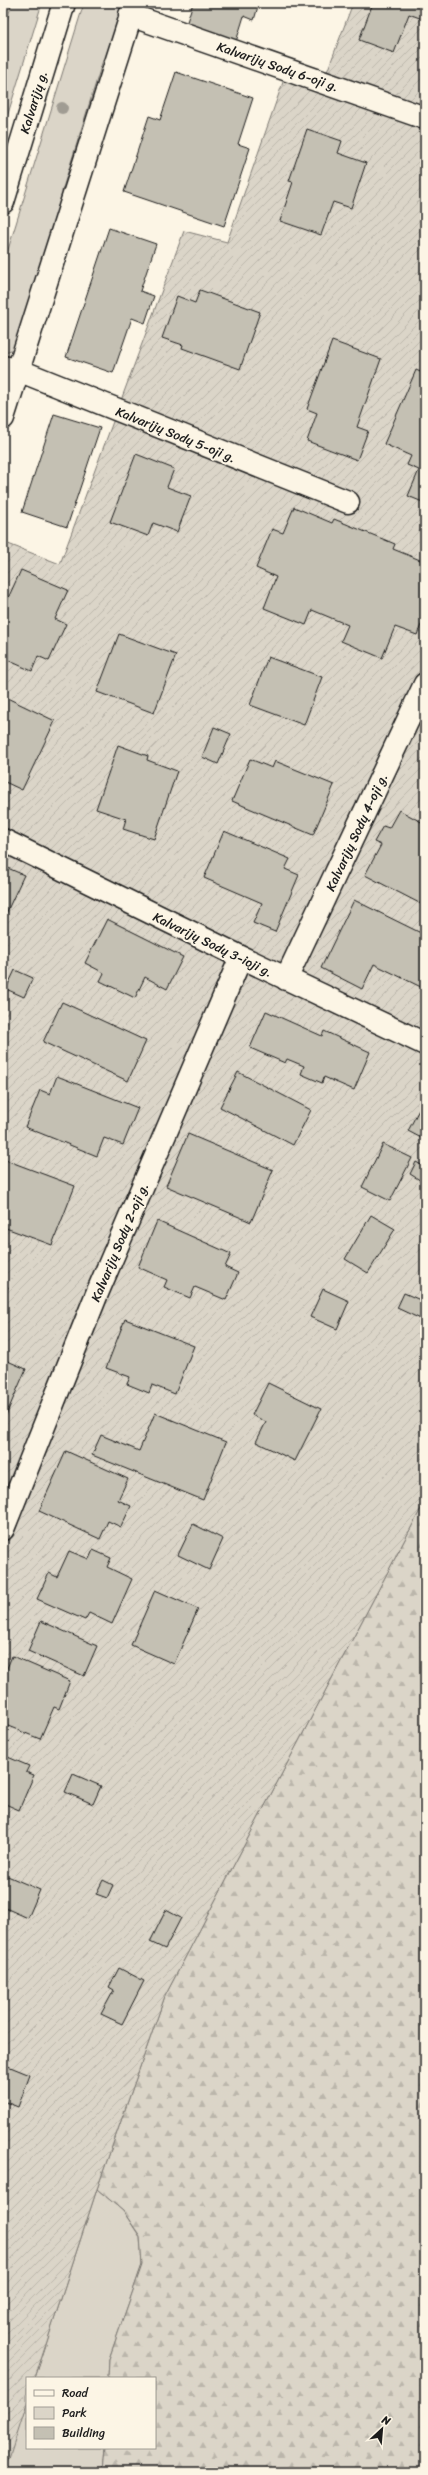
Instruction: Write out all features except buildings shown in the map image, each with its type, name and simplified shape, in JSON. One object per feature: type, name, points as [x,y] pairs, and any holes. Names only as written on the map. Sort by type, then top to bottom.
[{"type":"street","name":"Kalvarijų g.","points":[[3,202],[64,3]]},
{"type":"street","name":"Kalvarijų Sodų 6-oji g.","points":[[133,9],[425,118]]},
{"type":"street","points":[[3,418],[10,369],[133,9]]},
{"type":"street","name":"Kalvarijų Sodų 5-oji g.","points":[[10,369],[348,502]]},
{"type":"street","name":"Kalvarijų Sodų 4-oji g.","points":[[286,979],[425,684]]},
{"type":"street","name":"Kalvarijų Sodų 3-ioji g.","points":[[3,840],[240,957],[425,1044]]},
{"type":"street","name":"Kalvarijų Sodų 2-oji g.","points":[[3,1529],[98,1291],[240,957]]},
{"type":"green space","points":[[12,3],[42,3],[3,130],[3,33]]},
{"type":"green space","points":[[84,3],[126,3],[109,56],[103,60],[62,191],[64,200],[16,348],[3,353],[3,266]]},
{"type":"green space","points":[[353,3],[425,3],[425,1501],[165,1996],[97,2189],[35,2377],[26,2377],[26,2406],[9,2459],[3,2456],[3,542],[60,564],[184,231],[227,242],[290,62],[327,72]]},
{"type":"green space","points":[[425,1501],[425,2472],[102,2472],[104,2449],[156,2449],[156,2377],[108,2377],[109,2359],[142,2265],[140,2236],[123,2211],[97,2189],[165,1996]]},
{"type":"green space","points":[[97,2189],[123,2211],[140,2237],[142,2265],[109,2359],[108,2377],[35,2377]]},
{"type":"green space","points":[[26,2406],[26,2449],[104,2449],[102,2472],[3,2472]]}]
